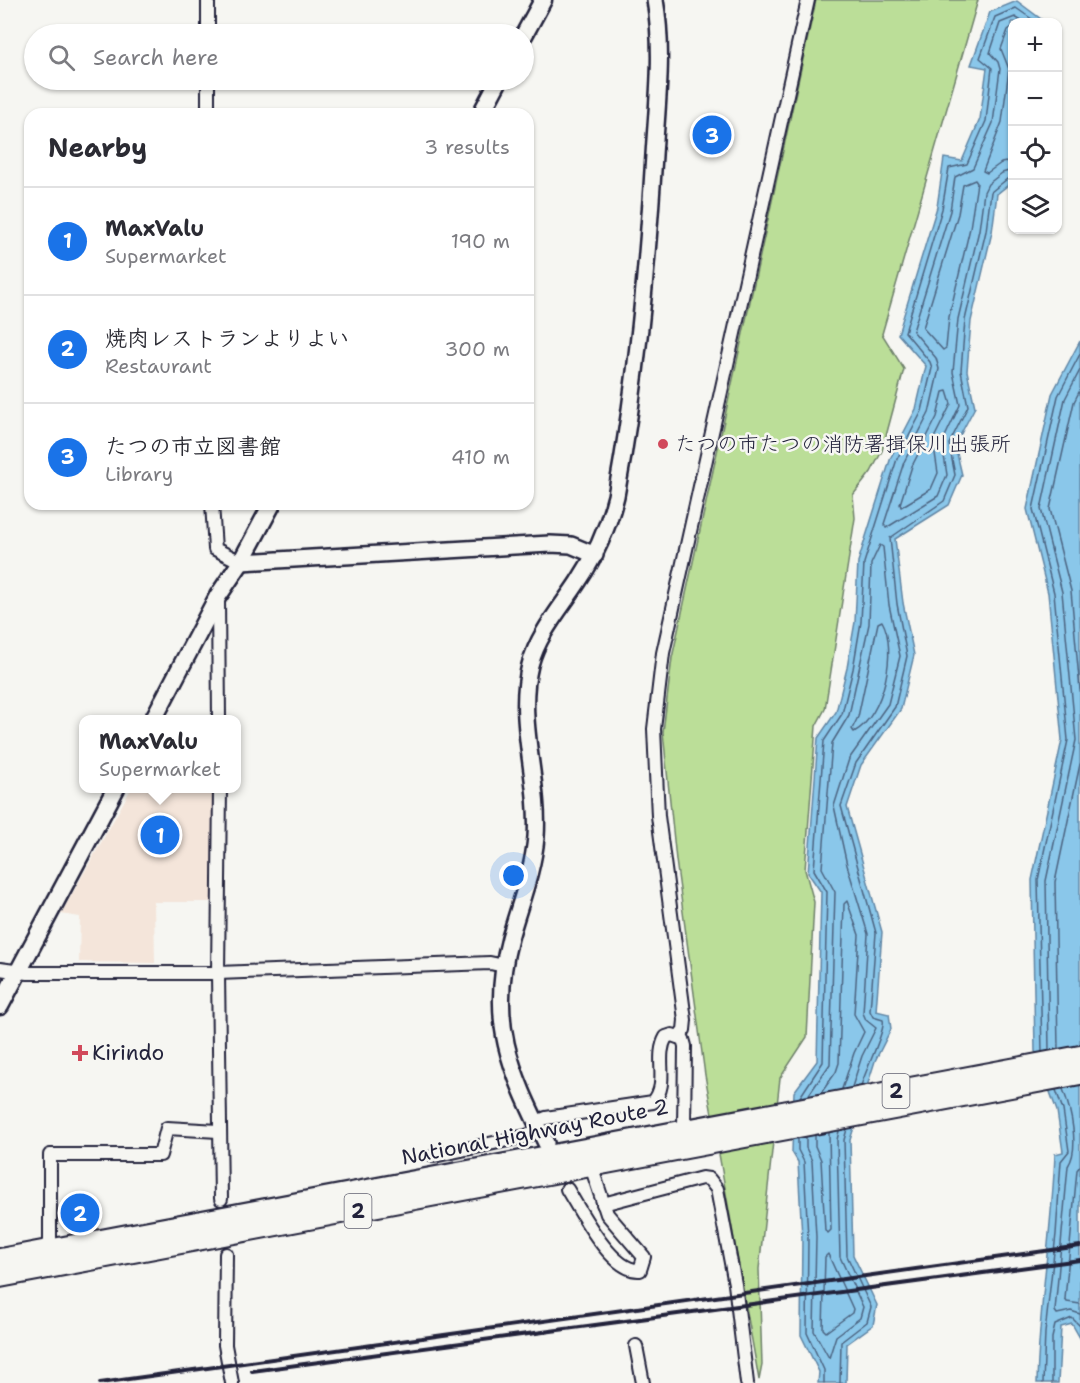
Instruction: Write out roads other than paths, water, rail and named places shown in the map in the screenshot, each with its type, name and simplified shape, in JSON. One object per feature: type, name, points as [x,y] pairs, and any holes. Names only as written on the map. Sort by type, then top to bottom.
[{"type":"highway","name":"National Highway Route 2","points":[[0,1277],[591,1166],[713,1133],[1080,1056]]},
{"type":"highway","name":"National Highway Route 2","points":[[0,1259],[684,1129],[713,1133],[1080,1074]]},
{"type":"main road","points":[[530,24],[543,0]]},
{"type":"main road","points":[[484,108],[494,90]]},
{"type":"main road","points":[[156,715],[218,596],[241,562],[269,510]]},
{"type":"main road","points":[[0,1006],[114,793]]},
{"type":"street","points":[[208,0],[208,24]]},
{"type":"street","points":[[540,1132],[505,1046],[501,1016],[504,966],[527,884],[536,837],[536,807],[526,708],[530,664],[551,621],[595,555],[609,525],[616,496],[643,308],[659,52],[655,0]]},
{"type":"street","points":[[540,1132],[546,1118],[653,1102],[661,1091],[663,1043],[666,1037],[679,1036],[684,1030],[685,1020],[658,816],[654,740],[662,664],[727,356],[808,0]]},
{"type":"street","points":[[208,90],[208,108]]},
{"type":"street","points":[[212,510],[214,549],[241,562],[550,544],[571,545],[595,555]]},
{"type":"street","points":[[218,596],[219,715]]},
{"type":"street","points":[[220,793],[218,1131],[221,1198]]},
{"type":"street","points":[[0,969],[18,972],[218,973],[490,963],[504,966]]},
{"type":"street","points":[[679,1036],[685,1046],[684,1129]]},
{"type":"street","points":[[50,1249],[50,1155],[160,1155],[167,1128],[218,1131]]},
{"type":"street","points":[[434,1156],[540,1132]]},
{"type":"street","points":[[567,1189],[595,1236],[625,1268],[640,1270],[644,1257],[607,1214],[591,1166]]},
{"type":"street","points":[[603,1204],[702,1178],[710,1179],[717,1189],[735,1284],[746,1378]]},
{"type":"street","points":[[226,1254],[225,1334],[232,1383]]},
{"type":"street","points":[[636,1346],[644,1383]]},
{"type":"water","points":[[1017,1],[1040,18],[1008,18],[1008,185],[997,194],[992,232],[971,321],[967,371],[975,407],[955,445],[962,475],[949,505],[895,539],[903,603],[914,655],[901,709],[861,765],[847,807],[882,932],[876,1011],[889,1014],[891,1029],[875,1061],[850,1140],[853,1255],[877,1305],[873,1325],[847,1344],[846,1383],[818,1383],[819,1372],[801,1335],[802,1238],[798,1162],[792,1152],[794,1092],[817,1061],[821,892],[808,873],[818,738],[836,712],[847,668],[855,622],[858,562],[891,457],[916,409],[926,366],[898,334],[937,207],[944,158],[962,161],[980,119],[987,68],[971,65],[990,12]]},
{"type":"water","points":[[1080,341],[1080,1338],[1072,1324],[1061,1327],[1058,1383],[1037,1383],[1055,1154],[1063,1152],[1057,1111],[1035,1051],[1032,880],[1062,740],[1048,593],[1027,509],[1052,394]]},
{"type":"railway","points":[[100,1383],[1080,1246]]},
{"type":"railway","points":[[252,1371],[1080,1260]]},
{"type":"place","name":"たつの市立図書館","points":[[712,135]]},
{"type":"place","name":"たつの市たつの消防署揖保川出張所","points":[[663,444]]},
{"type":"place","name":"MaxValu","points":[[160,835]]},
{"type":"place","name":"Kirindo","points":[[80,1053]]},
{"type":"place","name":"焼肉レストランよりよい","points":[[80,1213]]}]
